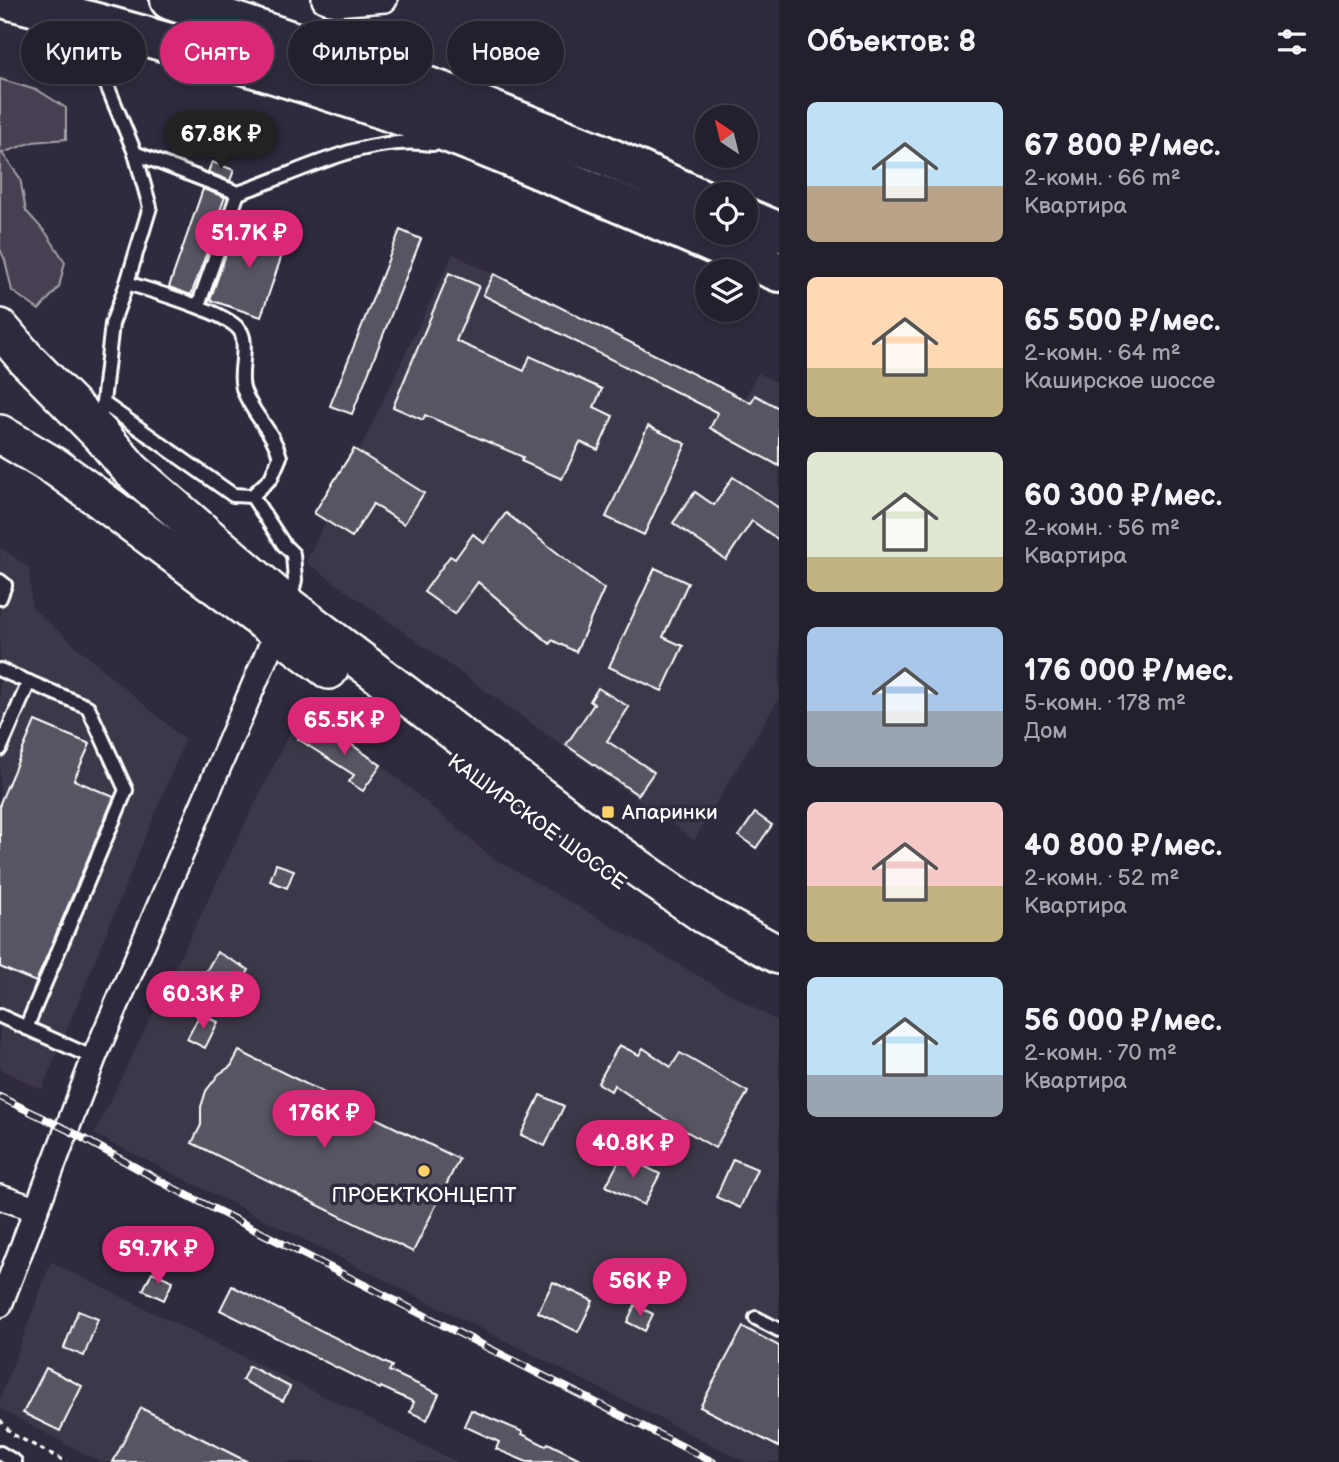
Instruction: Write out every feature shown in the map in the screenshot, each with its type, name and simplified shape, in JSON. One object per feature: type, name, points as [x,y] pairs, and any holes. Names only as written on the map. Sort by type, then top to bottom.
[{"type":"highway","points":[[170,0],[452,95],[597,152],[695,196]]},
{"type":"highway","points":[[19,2],[363,102],[551,175],[779,272]]},
{"type":"highway","points":[[758,223],[779,232]]},
{"type":"main road","points":[[0,328],[27,360],[102,420],[131,470],[136,480],[136,490],[131,499],[115,505],[97,497]]},
{"type":"main road","name":"КАШИРСКОЕ ШОССЕ","points":[[0,434],[57,468],[283,619],[434,748],[626,886],[718,944],[779,972]]},
{"type":"main road","points":[[131,470],[283,619],[705,915],[779,955]]},
{"type":"street","points":[[324,0],[335,4],[385,0]]},
{"type":"street","points":[[0,1305],[94,1058],[283,619]]},
{"type":"street","points":[[0,1197],[35,1209]]},
{"type":"lane","points":[[19,2],[80,48],[106,83],[135,153],[150,207],[112,324],[102,420],[233,495],[252,496],[271,478],[280,457],[277,444],[242,389],[244,343],[241,332],[198,306],[127,283]]},
{"type":"lane","points":[[135,153],[238,193],[359,148],[386,143],[415,142],[461,149],[551,175]]},
{"type":"lane","points":[[198,306],[238,193]]},
{"type":"lane","points":[[252,496],[293,554],[296,580],[283,619]]},
{"type":"lane","points":[[0,581],[5,585],[0,598]]},
{"type":"lane","points":[[0,670],[88,707],[126,790],[26,1027]]},
{"type":"lane","points":[[0,749],[29,682]]},
{"type":"lane","points":[[0,1016],[94,1058]]},
{"type":"lane","points":[[756,1318],[779,1330]]},
{"type":"lane","points":[[0,1453],[15,1462]]},
{"type":"path","points":[[0,1420],[12,1434],[67,1462]]},
{"type":"shaded area","points":[[0,79],[39,91],[66,108],[66,139],[33,142],[2,153],[20,178],[26,211],[47,234],[65,262],[59,287],[39,310],[12,291],[0,249]]},
{"type":"shaded area","points":[[453,254],[744,400],[758,373],[779,383],[779,698],[694,840],[306,562]]},
{"type":"shaded area","points":[[0,547],[29,568],[32,608],[185,740],[42,1090],[0,1069]]},
{"type":"shaded area","points":[[305,701],[493,858],[779,1022],[779,1462],[746,1462],[94,1134]]},
{"type":"shaded area","points":[[51,1262],[457,1462],[100,1462],[0,1409],[0,1399]]},
{"type":"building","points":[[212,162],[234,170],[230,181],[208,172]]},
{"type":"building","points":[[203,189],[225,197],[191,295],[169,287]]},
{"type":"building","points":[[237,223],[287,240],[261,317],[210,300]]},
{"type":"building","points":[[400,230],[421,239],[352,414],[330,406]]},
{"type":"building","points":[[449,273],[479,286],[456,341],[524,371],[530,356],[602,389],[594,407],[613,416],[598,450],[580,442],[562,479],[521,461],[523,457],[425,415],[423,420],[393,407]]},
{"type":"building","points":[[494,274],[751,403],[755,395],[779,408],[779,466],[710,428],[718,413],[483,295]]},
{"type":"building","points":[[648,426],[686,444],[644,535],[606,517]]},
{"type":"building","points":[[354,449],[424,493],[404,524],[373,504],[352,537],[314,513]]},
{"type":"building","points":[[733,477],[779,508],[779,540],[752,521],[726,560],[673,523],[695,492],[714,505]]},
{"type":"building","points":[[506,513],[604,589],[576,652],[552,640],[550,644],[478,582],[455,614],[424,592],[450,556],[455,559],[473,534],[484,543]]},
{"type":"building","points":[[655,568],[688,583],[663,637],[683,646],[662,691],[609,667]]},
{"type":"building","points":[[598,688],[629,707],[607,741],[654,772],[638,795],[566,745],[594,704],[590,701]]},
{"type":"building","points":[[35,721],[90,744],[74,780],[114,797],[36,982],[0,967],[0,803]]},
{"type":"building","points":[[305,727],[331,742],[336,734],[381,765],[363,791],[349,782],[354,775],[298,739]]},
{"type":"building","points":[[755,813],[772,825],[756,848],[739,836]]},
{"type":"building","points":[[276,864],[294,870],[287,888],[270,881]]},
{"type":"building","points":[[217,952],[249,970],[236,993],[204,975]]},
{"type":"building","points":[[200,1014],[218,1022],[205,1048],[187,1039]]},
{"type":"building","points":[[619,1045],[639,1055],[643,1048],[671,1067],[680,1053],[748,1092],[715,1148],[614,1085],[611,1091],[598,1083]]},
{"type":"building","points":[[239,1051],[459,1159],[413,1252],[192,1143],[201,1125],[201,1107],[206,1091],[219,1074],[231,1066]]},
{"type":"building","points":[[540,1095],[564,1106],[545,1146],[521,1135]]},
{"type":"building","points":[[622,1155],[660,1174],[644,1205],[606,1186]]},
{"type":"building","points":[[733,1159],[757,1169],[740,1208],[716,1197]]},
{"type":"building","points":[[152,1272],[173,1281],[164,1300],[143,1290]]},
{"type":"building","points":[[553,1282],[593,1301],[578,1332],[538,1312]]},
{"type":"building","points":[[232,1286],[392,1366],[389,1371],[439,1394],[427,1420],[410,1412],[414,1402],[381,1387],[380,1389],[220,1310]]},
{"type":"building","points":[[635,1305],[653,1314],[645,1331],[627,1322]]},
{"type":"building","points":[[78,1311],[98,1319],[84,1356],[64,1348]]},
{"type":"building","points":[[743,1327],[779,1346],[779,1447],[700,1407]]},
{"type":"building","points":[[249,1366],[290,1387],[283,1401],[242,1380]]},
{"type":"building","points":[[46,1368],[82,1386],[60,1431],[23,1413]]},
{"type":"building","points":[[141,1408],[248,1462],[113,1462]]},
{"type":"building","points":[[471,1410],[586,1462],[527,1462],[496,1449],[499,1442],[464,1426]]},
{"type":"railway","points":[[0,1097],[68,1130],[171,1187],[713,1462]]},
{"type":"place","name":"Апаринки","points":[[608,812]]},
{"type":"place","name":"ПРОЕКТКОНЦЕПТ","points":[[424,1171]]}]
